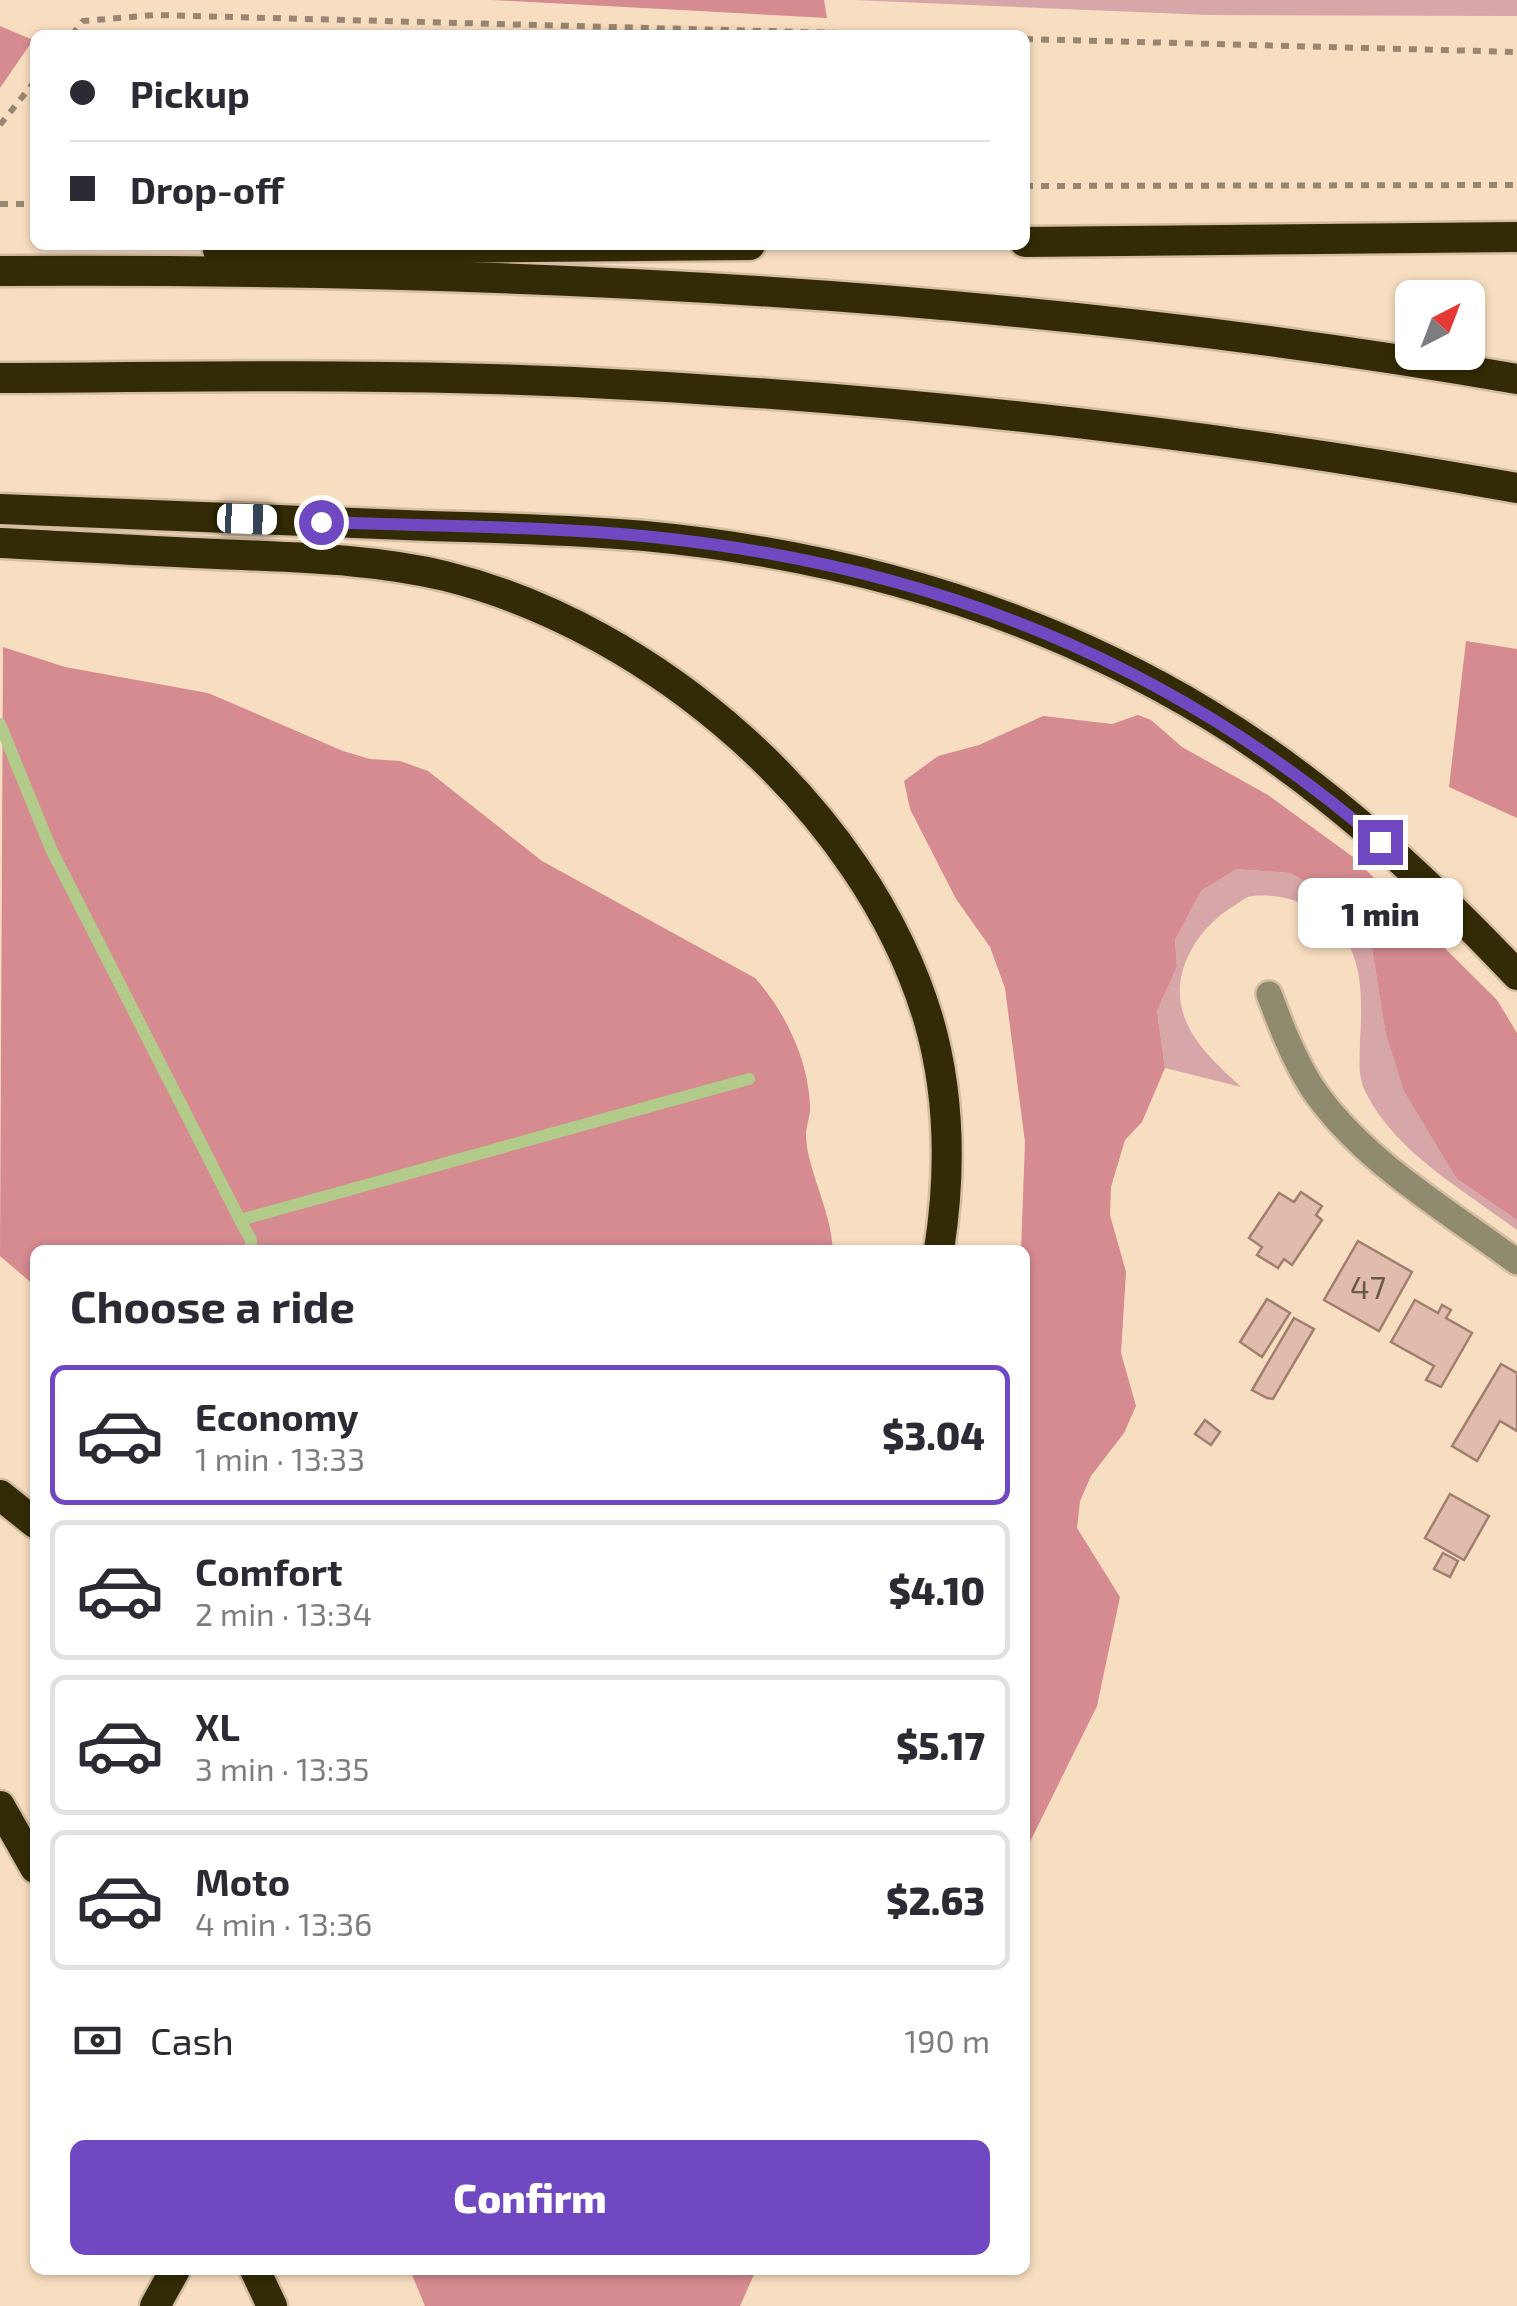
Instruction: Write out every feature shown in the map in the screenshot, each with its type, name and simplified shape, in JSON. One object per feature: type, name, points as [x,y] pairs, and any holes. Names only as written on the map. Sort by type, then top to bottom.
[{"type":"highway","points":[[1030,242],[1517,237]]},
{"type":"highway","points":[[172,263],[210,250]]},
{"type":"highway","points":[[0,271],[66,271],[172,263],[481,276],[886,300],[1191,331],[1517,379]]},
{"type":"highway","points":[[0,378],[570,382],[867,402],[1164,433],[1517,488]]},
{"type":"highway","points":[[0,509],[651,537],[804,558],[959,598],[1102,657],[1238,733],[1380,842],[1517,975]]},
{"type":"highway","points":[[0,543],[334,559],[402,567],[480,588],[544,611],[640,660],[739,738],[782,778],[869,888],[908,963],[928,1018],[944,1099],[947,1152],[938,1245]]},
{"type":"highway","points":[[0,1495],[30,1519]]},
{"type":"highway","points":[[0,1806],[30,1859]]},
{"type":"highway","points":[[155,2306],[172,2275]]},
{"type":"highway","points":[[257,2275],[272,2306]]},
{"type":"street","points":[[1269,994],[1288,1045],[1335,1116],[1366,1148],[1517,1262]]},
{"type":"path","points":[[76,30],[82,22],[155,15],[726,30]]},
{"type":"path","points":[[1030,38],[1517,52]]},
{"type":"path","points":[[0,125],[30,87]]},
{"type":"path","points":[[1030,186],[1517,185]]},
{"type":"path","points":[[0,204],[30,204]]},
{"type":"shaded area","points":[[492,0],[824,0],[827,18]]},
{"type":"shaded area","points":[[853,0],[1517,0],[1517,16],[1208,15]]},
{"type":"shaded area","points":[[0,26],[30,39],[30,44],[0,88]]},
{"type":"shaded area","points":[[1466,641],[1517,649],[1517,818],[1449,787]]},
{"type":"shaded area","points":[[3,647],[65,667],[208,693],[343,751],[370,759],[400,761],[428,771],[542,861],[755,978],[785,1021],[805,1070],[810,1105],[807,1149],[832,1245],[30,1245],[30,1282],[0,1256]]},
{"type":"shaded area","points":[[1138,715],[1151,720],[1182,747],[1268,795],[1353,857],[1497,1000],[1517,1033],[1517,1220],[1457,1179],[1404,1091],[1385,1030],[1370,936],[1336,898],[1290,873],[1237,869],[1201,891],[1175,940],[1177,967],[1157,1011],[1165,1068],[1142,1122],[1125,1140],[1111,1187],[1110,1215],[1126,1272],[1121,1353],[1136,1406],[1124,1433],[1091,1476],[1080,1501],[1077,1528],[1120,1597],[1097,1706],[1030,1842],[1030,1245],[1021,1245],[1025,1142],[1005,988],[990,947],[956,899],[910,809],[904,781],[938,756],[979,745],[1043,716],[1112,724]]},
{"type":"shaded area","points":[[1237,869],[1290,873],[1336,898],[1370,936],[1385,1030],[1457,1179],[1517,1220],[1517,1230],[1433,1169],[1379,1115],[1360,1074],[1360,983],[1351,948],[1328,919],[1304,905],[1275,896],[1244,899],[1208,927],[1183,968],[1180,1000],[1188,1027],[1241,1087],[1165,1068],[1157,1011],[1177,967],[1175,940],[1201,891]]},
{"type":"shaded area","points":[[412,2275],[754,2275],[740,2306],[425,2306]]},
{"type":"building","points":[[1301,1192],[1322,1206],[1316,1215],[1322,1220],[1292,1265],[1284,1259],[1278,1268],[1257,1255],[1262,1247],[1249,1238],[1279,1193],[1294,1202]]},
{"type":"building","points":[[1358,1241],[1412,1272],[1379,1331],[1324,1300]]},
{"type":"building","points":[[1267,1299],[1290,1313],[1262,1357],[1240,1342]]},
{"type":"building","points":[[1415,1300],[1438,1313],[1442,1305],[1451,1310],[1446,1318],[1472,1333],[1441,1387],[1426,1380],[1434,1366],[1391,1342]]},
{"type":"building","points":[[1294,1318],[1314,1329],[1273,1399],[1267,1398],[1252,1390]]},
{"type":"building","points":[[1501,1364],[1517,1373],[1517,1431],[1500,1421],[1477,1461],[1452,1446]]},
{"type":"building","points":[[1205,1420],[1220,1432],[1211,1445],[1195,1434]]},
{"type":"building","points":[[1450,1494],[1489,1516],[1464,1560],[1425,1538]]},
{"type":"building","points":[[1443,1553],[1458,1561],[1450,1577],[1434,1569]]},
{"type":"waterway","points":[[0,724],[51,849],[240,1220],[749,1079]]},
{"type":"waterway","points":[[240,1220],[251,1245]]},
{"type":"route","points":[[321,522],[651,537],[804,558],[934,590],[1052,634],[1170,692],[1280,761],[1380,842]]}]
